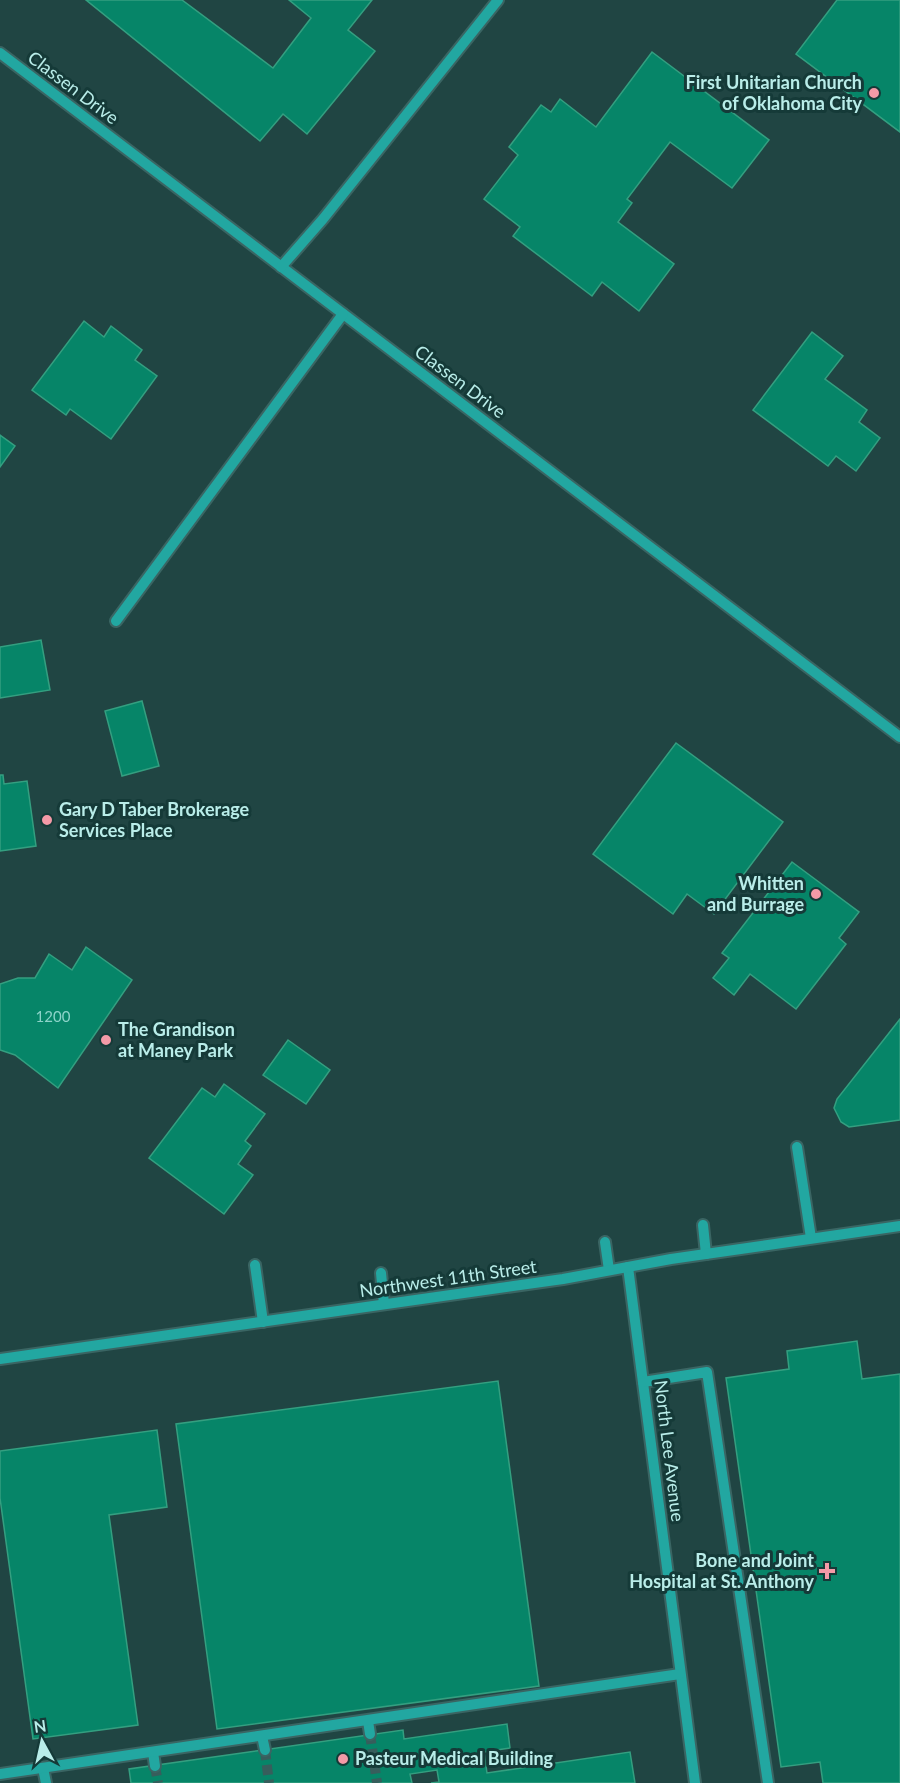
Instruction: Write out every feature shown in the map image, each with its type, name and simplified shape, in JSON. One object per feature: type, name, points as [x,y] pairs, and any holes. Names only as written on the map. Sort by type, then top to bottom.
[{"type":"street","points":[[280,267],[323,219],[498,0]]},
{"type":"street","name":"Classen Drive","points":[[0,53],[900,737]]},
{"type":"street","points":[[116,621],[343,314]]},
{"type":"street","points":[[797,1147],[811,1238]]},
{"type":"street","points":[[703,1225],[706,1254]]},
{"type":"street","name":"Northwest 11th Street","points":[[0,1359],[563,1279],[706,1254],[900,1226]]},
{"type":"street","points":[[605,1242],[609,1270]]},
{"type":"street","points":[[255,1265],[263,1322]]},
{"type":"street","name":"North Lee Avenue","points":[[628,1267],[694,1783]]},
{"type":"street","points":[[381,1273],[384,1304]]},
{"type":"street","points":[[644,1382],[707,1372],[768,1783]]},
{"type":"street","points":[[0,1774],[680,1674]]},
{"type":"street","points":[[368,1721],[370,1734]]},
{"type":"street","points":[[262,1736],[265,1750]]},
{"type":"street","points":[[153,1752],[155,1766]]},
{"type":"street","points":[[44,1768],[46,1783]]},
{"type":"building","points":[[86,0],[182,0],[273,68],[311,18],[289,0],[372,0],[348,30],[375,51],[307,134],[283,114],[260,141]]},
{"type":"building","name":"First Unitarian Church of Oklahoma City","points":[[837,0],[900,0],[900,132],[796,54]]},
{"type":"building","points":[[652,52],[769,140],[732,188],[670,142],[627,199],[632,203],[618,222],[674,264],[639,311],[602,282],[592,296],[513,236],[520,227],[484,199],[518,155],[509,147],[541,105],[551,112],[560,99],[596,127]]},
{"type":"building","points":[[84,321],[104,337],[111,326],[142,350],[135,360],[157,376],[111,439],[70,409],[66,415],[32,390]]},
{"type":"building","points":[[812,332],[843,356],[825,379],[867,410],[859,422],[880,438],[856,471],[836,456],[828,466],[753,410]]},
{"type":"building","points":[[0,435],[15,446],[0,467]]},
{"type":"building","points":[[41,640],[50,690],[0,698],[0,647]]},
{"type":"building","points":[[142,701],[159,766],[122,776],[105,711]]},
{"type":"building","points":[[676,743],[783,822],[714,914],[687,894],[673,914],[593,854]]},
{"type":"building","points":[[0,775],[3,775],[4,784],[27,781],[36,846],[0,851]]},
{"type":"building","points":[[792,862],[859,912],[839,938],[846,944],[796,1009],[750,974],[734,995],[713,978],[729,958],[722,953]]},
{"type":"building","points":[[86,947],[132,980],[58,1088],[15,1055],[0,1050],[0,984],[18,978],[35,978],[49,954],[72,970]]},
{"type":"building","points":[[900,1019],[900,1120],[849,1127],[841,1122],[834,1108],[837,1099]]},
{"type":"building","points":[[288,1040],[330,1070],[306,1104],[263,1075]]},
{"type":"building","points":[[224,1084],[265,1114],[245,1141],[251,1146],[238,1164],[253,1175],[224,1214],[149,1158],[202,1088],[215,1097]]},
{"type":"building","name":"Bone and Joint Hospital at St. Anthony","points":[[857,1341],[862,1379],[900,1374],[900,1783],[823,1783],[820,1762],[781,1767],[726,1378],[789,1369],[787,1351]]},
{"type":"building","points":[[498,1381],[539,1686],[217,1729],[176,1424]]},
{"type":"building","points":[[157,1430],[167,1507],[109,1515],[138,1725],[33,1739],[0,1498],[0,1451]]},
{"type":"building","name":"Pasteur Medical Building","points":[[507,1724],[510,1748],[484,1752],[487,1773],[630,1752],[635,1783],[431,1783],[439,1782],[437,1770],[410,1774],[412,1783],[131,1783],[129,1769],[403,1730],[404,1739]]},
{"type":"tunnel","points":[[370,1734],[377,1783]]},
{"type":"tunnel","points":[[265,1750],[269,1783]]},
{"type":"tunnel","points":[[155,1766],[158,1783]]},
{"type":"place","name":"First Unitarian Church of Oklahoma City","points":[[874,93]]},
{"type":"place","name":"Gary D Taber Brokerage Services Place","points":[[47,820]]},
{"type":"place","name":"Whitten and Burrage","points":[[816,894]]},
{"type":"place","name":"The Grandison at Maney Park","points":[[106,1040]]},
{"type":"place","name":"Bone and Joint Hospital at St. Anthony","points":[[827,1571]]},
{"type":"place","name":"Pasteur Medical Building","points":[[343,1759]]}]
